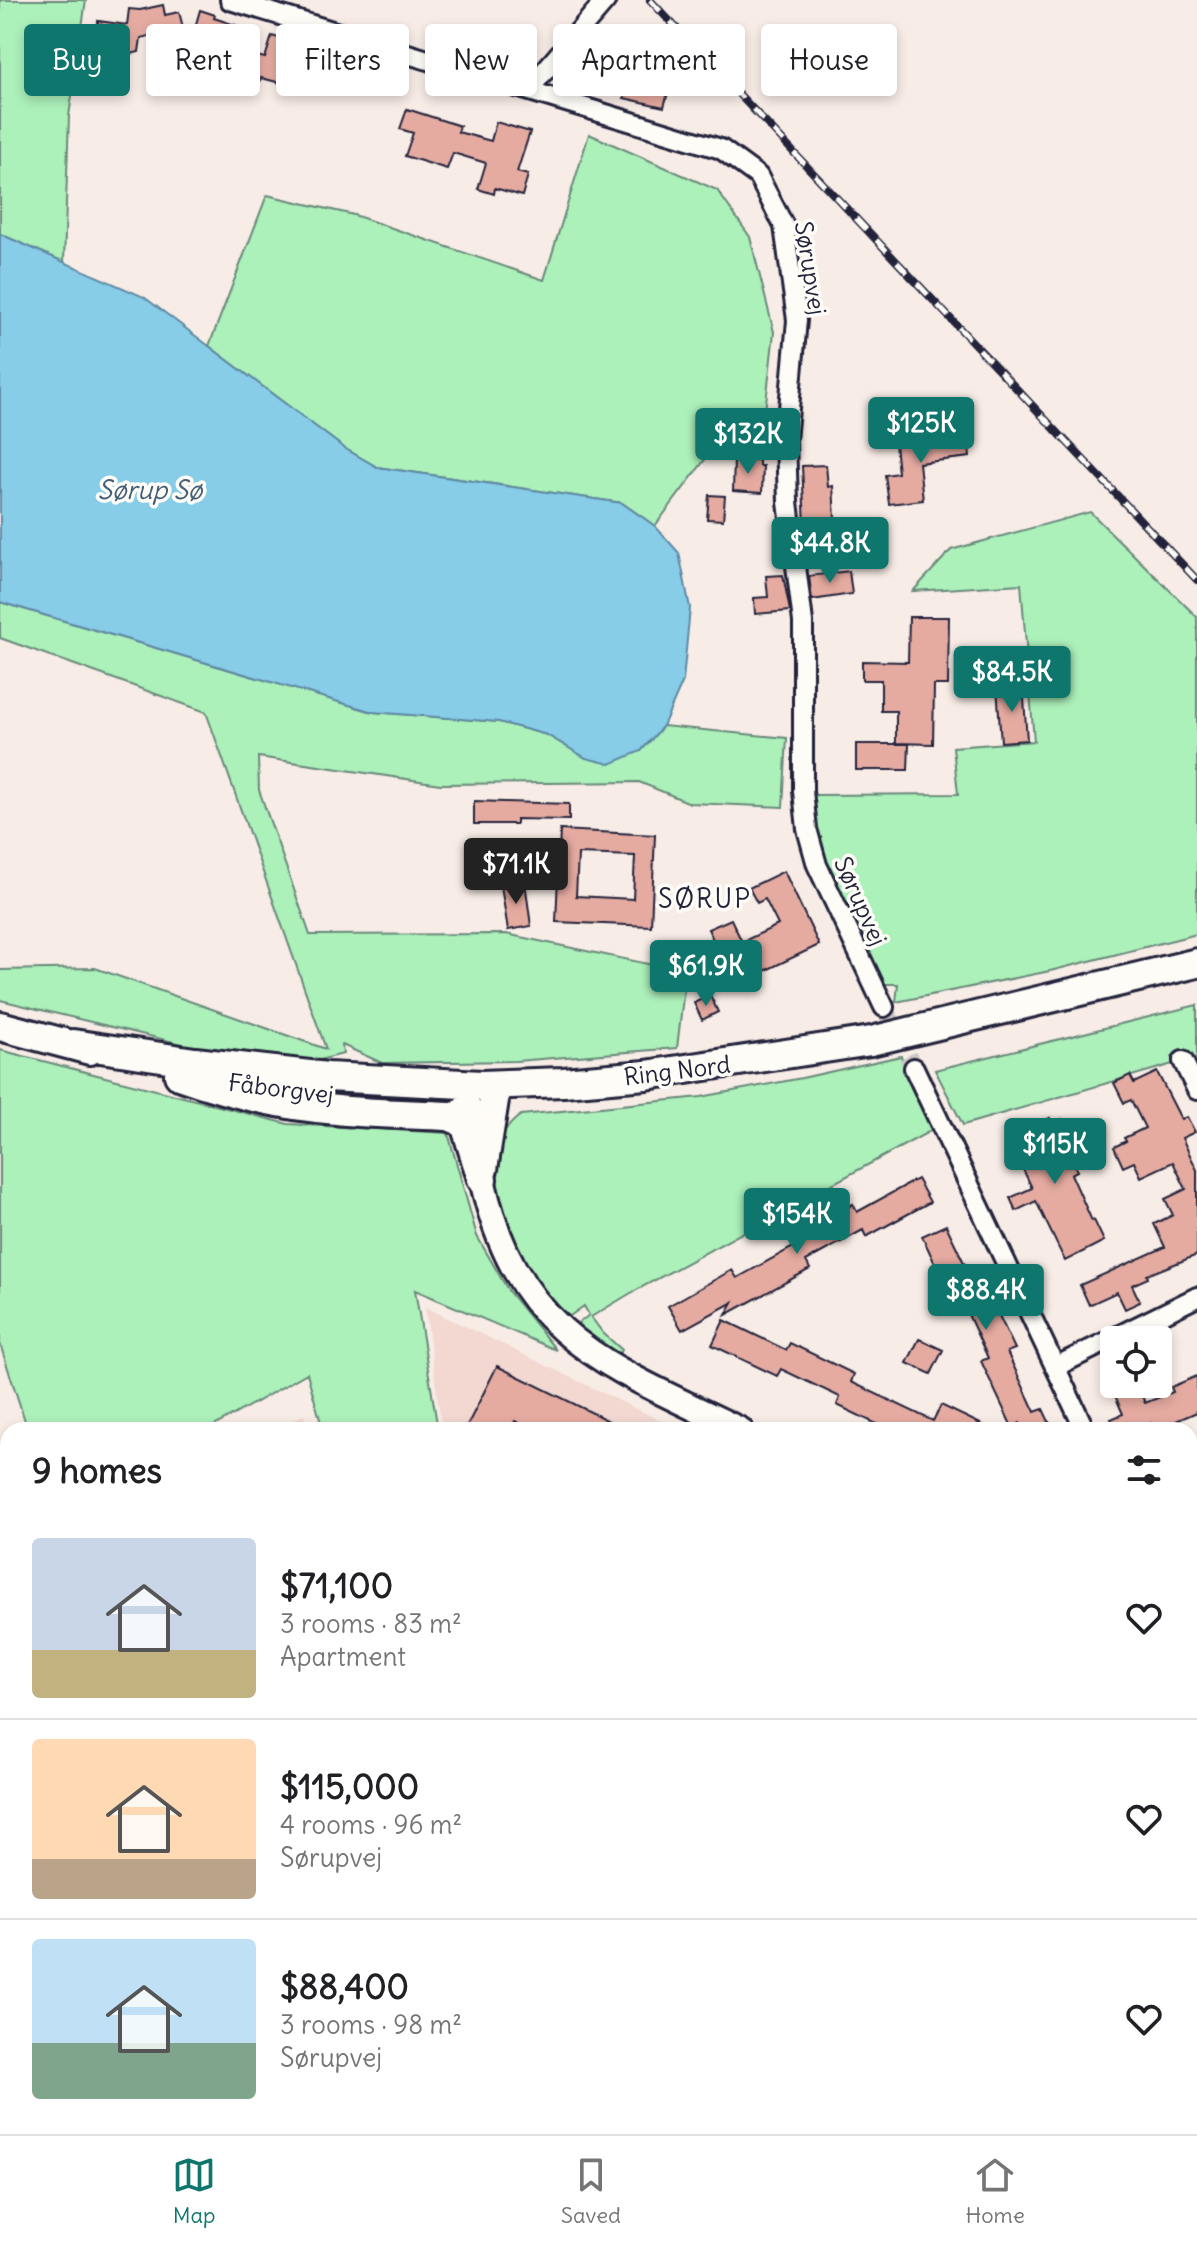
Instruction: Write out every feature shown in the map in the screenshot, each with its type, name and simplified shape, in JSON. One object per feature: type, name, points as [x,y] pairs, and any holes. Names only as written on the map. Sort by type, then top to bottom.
[{"type":"main road","name":"Ring Nord","points":[[477,1103],[563,1082],[646,1075],[871,1041],[1197,963]]},
{"type":"main road","name":"Fåborgvej","points":[[0,1026],[276,1102],[335,1110],[449,1116],[461,1121],[477,1103]]},
{"type":"main road","name":"Fåborgvej","points":[[73,1044],[296,1074],[477,1103]]},
{"type":"main road","points":[[477,1103],[482,1179]]},
{"type":"main road","points":[[477,1103],[482,1179]]},
{"type":"street","name":"Sørupvej","points":[[230,0],[425,58]]},
{"type":"street","points":[[537,80],[606,0]]},
{"type":"street","name":"Sørupvej","points":[[537,92],[721,149],[758,176],[784,226],[797,320],[786,441],[788,502],[803,622],[803,791],[807,829],[817,865],[884,1007]]},
{"type":"street","points":[[1183,1061],[1197,1090]]},
{"type":"street","points":[[914,1068],[1082,1422]]},
{"type":"street","points":[[482,1179],[495,1226],[513,1268],[560,1329],[615,1369],[724,1422]]},
{"type":"street","points":[[1057,1366],[1197,1297]]},
{"type":"shaded area","points":[[425,1307],[663,1422],[441,1422]]},
{"type":"shaded area","points":[[304,1415],[306,1422],[288,1422]]},
{"type":"green space","points":[[0,0],[86,0],[82,24],[24,24],[24,96],[72,96],[64,262],[0,234]]},
{"type":"green space","points":[[589,134],[717,190],[750,237],[774,332],[762,438],[713,449],[655,526],[622,503],[377,467],[344,448],[209,346],[267,195],[354,215],[544,280]]},
{"type":"green space","points":[[1090,512],[1197,617],[1197,934],[1050,971],[896,1002],[898,984],[884,984],[819,850],[813,795],[958,794],[953,747],[1034,741],[1021,584],[913,591],[951,550]]},
{"type":"green space","points":[[0,602],[373,712],[499,722],[547,735],[586,758],[641,751],[663,726],[787,738],[783,807],[690,803],[639,782],[440,784],[258,757],[259,790],[310,935],[506,934],[686,972],[677,1048],[516,1061],[382,1063],[342,1045],[343,1054],[316,1061],[207,1050],[0,1000],[0,970],[95,968],[326,1049],[206,712],[0,638]]},
{"type":"green space","points":[[1197,1005],[1197,1057],[963,1125],[935,1070]]},
{"type":"green space","points":[[0,1050],[288,1124],[448,1133],[477,1236],[509,1292],[556,1350],[415,1290],[437,1422],[321,1422],[307,1373],[221,1422],[25,1422],[0,1344]]},
{"type":"green space","points":[[901,1056],[934,1129],[591,1317],[622,1350],[617,1358],[575,1326],[589,1315],[584,1306],[567,1318],[539,1284],[514,1243],[505,1222],[496,1178],[503,1137],[507,1128],[521,1115],[701,1097]]},
{"type":"water","name":"Sørup Sø","points":[[0,234],[144,297],[344,448],[377,467],[622,503],[655,526],[679,553],[690,608],[683,681],[663,726],[641,751],[610,764],[586,758],[547,735],[499,722],[373,712],[0,602]]},
{"type":"building","points":[[163,5],[165,15],[179,12],[182,24],[146,24],[146,37],[141,38],[139,52],[130,54],[129,9]]},
{"type":"building","points":[[200,10],[232,24],[196,24]]},
{"type":"building","points":[[272,36],[276,37],[276,82],[261,78],[260,80],[260,57],[265,58]]},
{"type":"building","points":[[625,96],[667,96],[664,107]]},
{"type":"building","points":[[407,109],[460,126],[458,132],[491,141],[496,122],[530,132],[517,172],[528,175],[522,196],[495,188],[494,194],[478,189],[486,163],[453,153],[447,169],[405,156],[413,133],[400,129]]},
{"type":"building","points":[[968,435],[970,457],[919,463],[923,500],[889,504],[885,475],[898,473],[895,444]]},
{"type":"building","points":[[734,459],[759,460],[759,466],[763,466],[762,493],[733,491]]},
{"type":"building","points":[[826,465],[828,487],[833,486],[835,518],[838,521],[853,519],[856,544],[841,546],[840,540],[806,544],[802,466]]},
{"type":"building","points":[[709,495],[725,496],[723,520],[707,519]]},
{"type":"building","points":[[849,571],[852,594],[812,600],[809,576]]},
{"type":"building","points":[[783,575],[790,611],[755,614],[754,598],[768,597],[766,576]]},
{"type":"building","points":[[909,617],[949,617],[948,685],[934,685],[933,744],[896,743],[896,711],[881,711],[881,680],[862,680],[862,661],[908,662]]},
{"type":"building","points":[[1023,685],[1027,740],[1001,742],[997,687]]},
{"type":"building","points":[[856,744],[909,744],[908,770],[856,770]]},
{"type":"building","points":[[474,801],[569,804],[569,820],[516,819],[516,824],[474,824]]},
{"type":"building","points":[[560,830],[655,835],[651,926],[556,922]],"holes":[[[578,854],[635,856],[633,899],[576,896]]]},
{"type":"building","points":[[784,871],[819,945],[736,987],[708,929],[731,919],[742,942],[778,925],[765,899],[757,903],[749,888]]},
{"type":"building","points":[[525,882],[531,926],[508,930],[501,886]]},
{"type":"building","points":[[710,995],[718,1012],[702,1020],[694,1003]]},
{"type":"building","points":[[1157,1072],[1181,1119],[1187,1117],[1195,1132],[1182,1138],[1197,1170],[1197,1255],[1147,1275],[1148,1278],[1132,1285],[1140,1302],[1125,1309],[1117,1292],[1089,1305],[1080,1285],[1165,1247],[1154,1224],[1173,1215],[1165,1199],[1186,1189],[1173,1162],[1141,1177],[1134,1162],[1123,1167],[1114,1147],[1126,1141],[1124,1138],[1145,1128],[1131,1100],[1124,1103],[1114,1083],[1130,1075],[1134,1083]]},
{"type":"building","points":[[1050,1118],[1052,1124],[1062,1119],[1079,1154],[1071,1158],[1077,1171],[1071,1174],[1104,1241],[1065,1261],[1036,1201],[1016,1211],[1010,1198],[1032,1188],[1008,1138]]},
{"type":"building","points":[[917,1179],[930,1202],[866,1237],[863,1230],[806,1261],[810,1269],[726,1315],[733,1302],[682,1330],[668,1306],[732,1270],[737,1278],[793,1247],[789,1239],[853,1204],[857,1212]]},
{"type":"building","points":[[946,1225],[976,1288],[984,1284],[1015,1349],[1007,1352],[1035,1412],[1043,1409],[1049,1422],[1010,1422],[981,1361],[988,1358],[961,1299],[953,1302],[922,1236]]},
{"type":"building","points":[[724,1320],[786,1350],[790,1343],[854,1374],[851,1382],[933,1421],[941,1405],[976,1422],[872,1422],[837,1405],[840,1397],[781,1369],[777,1376],[712,1345]]},
{"type":"building","points":[[919,1339],[943,1350],[931,1374],[907,1363]]},
{"type":"building","points":[[497,1366],[611,1422],[515,1421],[469,1422]]},
{"type":"building","points":[[1197,1376],[1197,1412],[1174,1422],[1112,1422],[1111,1419],[1123,1414],[1116,1398],[1143,1398],[1145,1403],[1158,1398],[1172,1398],[1172,1387]]},
{"type":"tunnel","points":[[884,1007],[914,1068]]},
{"type":"railway","points":[[650,0],[1197,580]]},
{"type":"district","name":"SØRUP","points":[[705,898]]}]
